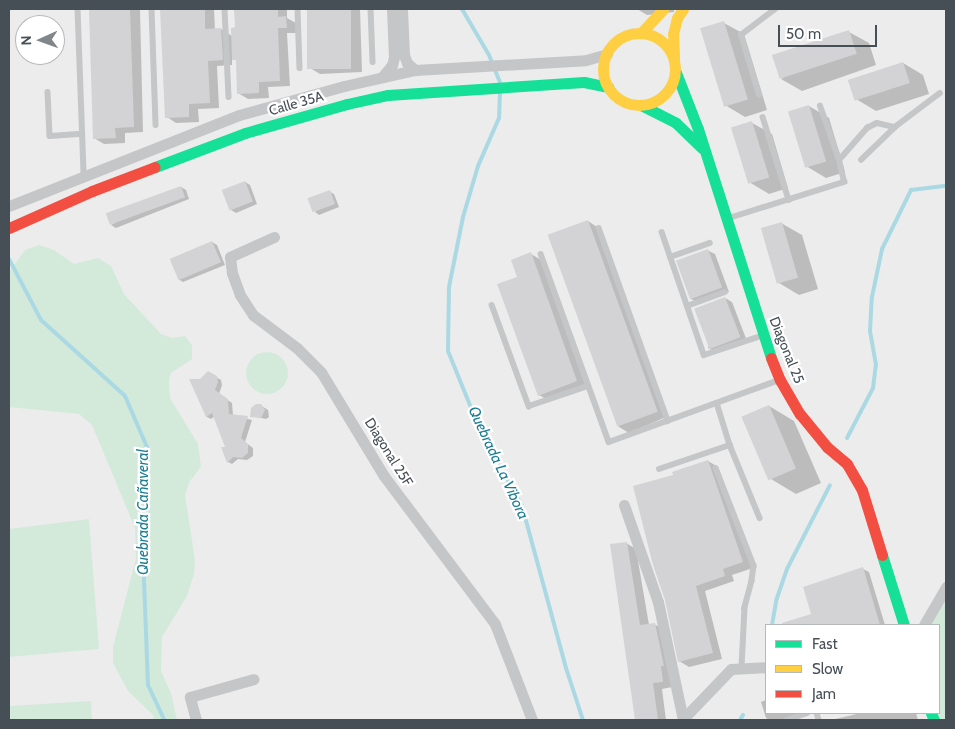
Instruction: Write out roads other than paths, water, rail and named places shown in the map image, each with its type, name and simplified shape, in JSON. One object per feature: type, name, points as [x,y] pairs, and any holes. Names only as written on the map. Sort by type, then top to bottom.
[{"type":"street","points":[[382,77],[392,65],[394,57],[392,9]]},
{"type":"street","points":[[402,9],[404,55],[407,63],[414,70]]},
{"type":"street","points":[[641,33],[663,9]]},
{"type":"street","points":[[669,9],[673,34]]},
{"type":"street","name":"Diagonal 25","points":[[683,9],[677,18],[673,34],[675,64],[763,335],[780,380],[800,414],[827,447],[847,464],[862,490],[904,624]]},
{"type":"street","points":[[641,33],[652,35],[662,41],[669,49],[675,64],[674,80],[665,94],[652,103],[641,106],[622,101],[608,87],[604,77],[606,54],[621,38],[641,33]]},
{"type":"street","name":"Calle 35A","points":[[9,206],[84,174],[239,115],[382,77],[414,70],[442,67],[586,60],[606,54]]},
{"type":"street","name":"Calle 35A","points":[[9,228],[92,191],[245,133],[355,102],[388,95],[442,90],[584,82],[608,87]]},
{"type":"street","name":"Diagonal 25","points":[[641,106],[676,123],[705,152]]},
{"type":"street","points":[[84,174],[92,191]]},
{"type":"street","name":"Diagonal 25F","points":[[274,237],[230,257],[232,273],[240,295],[253,315],[298,348],[321,372],[384,476],[495,624],[532,720]]},
{"type":"street","points":[[624,505],[658,602],[683,720]]},
{"type":"street","points":[[925,624],[946,587]]},
{"type":"street","points":[[683,720],[731,670],[765,666]]},
{"type":"street","points":[[196,720],[190,697],[254,679]]},
{"type":"lane","points":[[78,9],[84,174]]},
{"type":"lane","points":[[152,9],[156,125]]},
{"type":"lane","points":[[225,9],[229,97]]},
{"type":"lane","points":[[298,9],[300,68]]},
{"type":"lane","points":[[371,9],[373,62]]},
{"type":"lane","points":[[759,94],[741,35],[775,9]]},
{"type":"lane","points":[[48,92],[50,136],[82,134]]},
{"type":"lane","points":[[861,160],[895,128],[940,93]]},
{"type":"lane","points":[[726,219],[844,182],[839,160],[820,106]]},
{"type":"lane","points":[[763,117],[789,200]]},
{"type":"lane","points":[[839,160],[877,123],[895,128]]},
{"type":"lane","points":[[600,228],[668,421]]},
{"type":"lane","points":[[662,232],[704,355],[763,335]]},
{"type":"lane","points":[[670,257],[710,243]]},
{"type":"lane","points":[[541,254],[609,442],[780,380]]},
{"type":"lane","points":[[687,306],[725,292]]},
{"type":"lane","points":[[492,305],[529,406],[588,386]]},
{"type":"lane","points":[[717,403],[730,445],[760,518]]},
{"type":"lane","points":[[659,468],[730,445]]},
{"type":"lane","points":[[716,468],[754,566],[745,608],[742,668]]},
{"type":"lane","points":[[787,720],[805,714]]},
{"type":"waterway","name":"Quebrada La Vibora","points":[[462,9],[489,55],[500,82]]},
{"type":"waterway","name":"Quebrada La Vibora","points":[[500,91],[499,118],[478,166],[463,217],[449,287],[448,351],[483,437],[522,506],[566,668],[583,720]]},
{"type":"waterway","points":[[847,438],[873,388],[876,365],[870,331],[872,297],[882,249],[911,190],[946,186]]},
{"type":"waterway","name":"Quebrada Cañaveral","points":[[9,259],[41,320],[125,396],[147,447],[144,581],[148,685],[164,720]]},
{"type":"waterway","points":[[772,624],[777,598],[787,569],[830,485]]},
{"type":"waterway","points":[[740,720],[743,715]]}]
